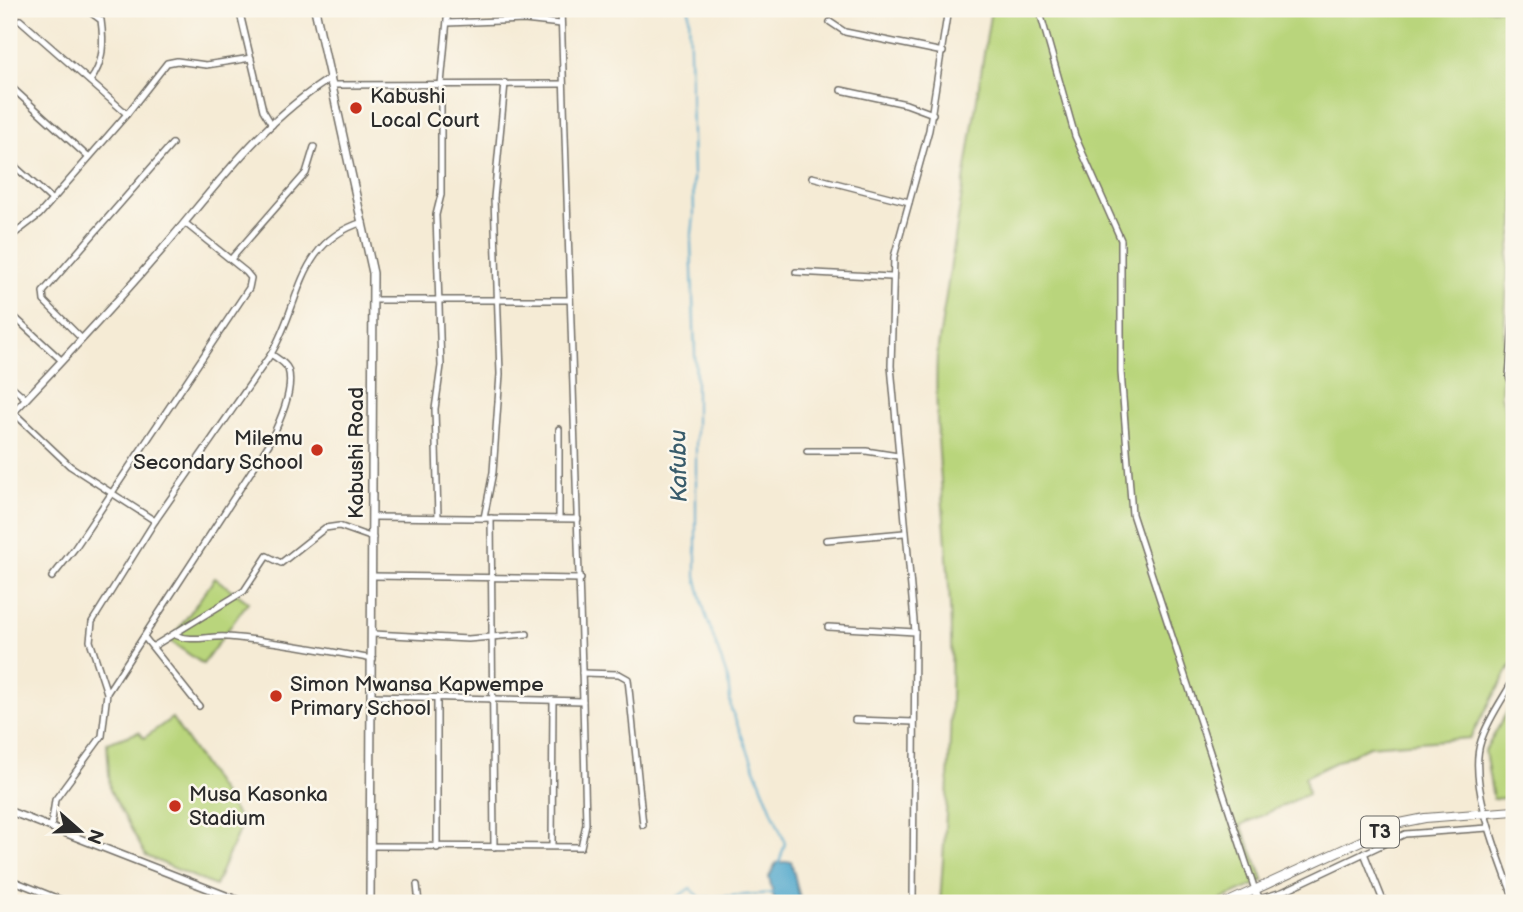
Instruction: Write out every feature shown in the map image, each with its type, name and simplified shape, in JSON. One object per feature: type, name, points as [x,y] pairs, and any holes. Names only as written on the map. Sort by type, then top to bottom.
[{"type":"highway","name":"T3","points":[[1226,903],[1400,824],[1424,818],[1514,811]]},
{"type":"main road","name":"Kabushi Road","points":[[316,9],[363,222],[374,300],[370,903]]},
{"type":"main road","points":[[1255,890],[1259,901]]},
{"type":"street","points":[[86,9],[101,20],[103,31],[101,64],[90,81]]},
{"type":"street","points":[[239,9],[263,110],[272,125]]},
{"type":"street","points":[[438,517],[435,409],[441,366],[436,232],[442,195],[441,84],[448,9]]},
{"type":"street","points":[[370,846],[581,847],[584,839],[580,579],[561,9]]},
{"type":"street","points":[[913,903],[915,632],[891,366],[891,277],[933,114],[948,9]]},
{"type":"street","points":[[1039,9],[1075,136],[1121,240],[1121,372],[1132,514],[1255,890]]},
{"type":"street","points":[[20,20],[128,114]]},
{"type":"street","points":[[447,23],[524,20],[561,24]]},
{"type":"street","points":[[830,22],[845,32],[943,52]]},
{"type":"street","points":[[9,238],[39,215],[172,60],[206,65],[251,58]]},
{"type":"street","points":[[155,521],[110,495],[70,466],[11,414],[272,125],[298,101],[332,82],[563,84]]},
{"type":"street","points":[[484,518],[493,472],[497,428],[499,300],[494,198],[505,83]]},
{"type":"street","points":[[9,85],[88,158]]},
{"type":"street","points":[[841,90],[906,104],[933,114]]},
{"type":"street","points":[[81,338],[44,301],[43,292],[172,144]]},
{"type":"street","points":[[231,259],[306,173],[314,147]]},
{"type":"street","points":[[9,161],[51,199]]},
{"type":"street","points":[[812,177],[909,202]]},
{"type":"street","points":[[51,828],[55,800],[102,736],[107,692],[90,641],[92,622],[155,521],[271,354],[321,244],[349,226],[363,222]]},
{"type":"street","points":[[52,577],[249,288],[251,278],[185,223]]},
{"type":"street","points":[[796,272],[891,277]]},
{"type":"street","points":[[374,300],[570,300]]},
{"type":"street","points":[[1514,311],[1509,376],[1514,389]]},
{"type":"street","points":[[9,312],[60,359]]},
{"type":"street","points":[[107,692],[270,444],[286,403],[288,374],[288,368],[271,354]]},
{"type":"street","points":[[9,384],[24,398]]},
{"type":"street","points":[[559,429],[559,519]]},
{"type":"street","points":[[807,451],[866,451],[898,456]]},
{"type":"street","points":[[373,517],[578,519]]},
{"type":"street","points":[[491,518],[490,638],[494,699],[491,771],[494,847]]},
{"type":"street","points":[[154,646],[244,591],[267,556],[281,563],[325,528],[339,526],[373,538]]},
{"type":"street","points":[[827,540],[904,533]]},
{"type":"street","points":[[373,576],[580,579]]},
{"type":"street","points":[[828,627],[915,632]]},
{"type":"street","points":[[373,634],[490,638],[527,634]]},
{"type":"street","points":[[175,635],[184,639],[224,636],[373,659]]},
{"type":"street","points":[[145,638],[199,705]]},
{"type":"street","points":[[582,673],[619,674],[628,679],[643,825]]},
{"type":"street","points":[[1514,679],[1480,741],[1479,754],[1484,814],[1514,899]]},
{"type":"street","points":[[372,696],[583,701]]},
{"type":"street","points":[[437,698],[437,848]]},
{"type":"street","points":[[552,846],[553,700]]},
{"type":"street","points":[[855,720],[914,722]]},
{"type":"street","points":[[9,811],[246,903]]},
{"type":"street","points":[[1259,901],[1405,834],[1488,828]]},
{"type":"street","points":[[1364,853],[1384,903]]},
{"type":"street","points":[[9,879],[69,903]]},
{"type":"street","points":[[417,885],[419,903]]},
{"type":"green space","points":[[991,9],[1514,9],[1514,225],[1508,258],[1501,395],[1514,446],[1514,660],[1470,738],[1369,746],[1305,777],[1308,794],[1241,825],[1264,881],[1213,903],[940,903],[951,671],[950,602],[937,424],[937,353]]},
{"type":"green space","points":[[215,578],[248,602],[203,664],[170,641]]},
{"type":"green space","points":[[1514,699],[1514,797],[1493,799],[1485,751]]},
{"type":"green space","name":"Musa Kasonka Stadium","points":[[172,718],[242,823],[215,886],[146,856],[110,790],[107,743],[139,732],[144,738]]},
{"type":"water","points":[[791,861],[801,903],[775,903],[769,877],[776,863]]},
{"type":"waterway","name":"Kafubu","points":[[689,9],[694,216],[691,242],[696,381],[696,576],[705,613],[728,680],[731,709],[785,843],[779,863]]},
{"type":"waterway","points":[[669,903],[690,888],[701,898],[774,893]]},
{"type":"place","name":"Kabushi Local Court","points":[[356,108]]},
{"type":"place","name":"Milemu Secondary School","points":[[317,450]]},
{"type":"place","name":"Simon Mwansa Kapwempe Primary School","points":[[276,696]]},
{"type":"place","name":"Musa Kasonka Stadium","points":[[175,806]]}]
